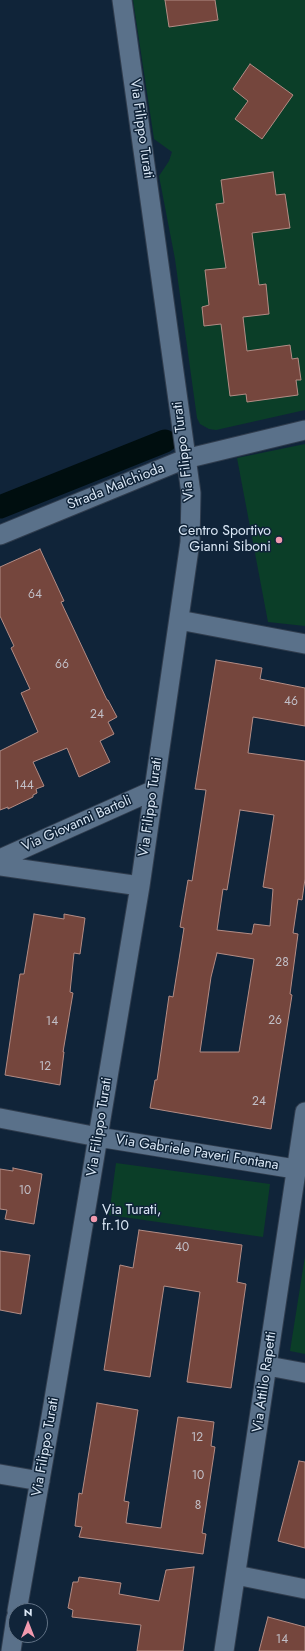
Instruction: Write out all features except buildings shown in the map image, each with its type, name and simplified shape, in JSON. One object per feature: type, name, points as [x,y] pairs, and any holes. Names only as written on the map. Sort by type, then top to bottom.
[{"type":"street","name":"Via Filippo Turati","points":[[18,1603],[140,886],[190,542],[191,493],[185,459],[136,88],[122,0]]},
{"type":"street","name":"Strada Malchioda","points":[[0,535],[185,459],[305,430]]},
{"type":"street","points":[[179,620],[305,644]]},
{"type":"street","name":"Via Giovanni Bartoli","points":[[0,859],[154,790]]},
{"type":"street","name":"Via Giovanni Bartoli","points":[[0,866],[140,886]]},
{"type":"street","name":"Via Attilio Rapetti","points":[[224,1651],[268,1366],[295,1169],[305,1112]]},
{"type":"street","name":"Via Gabriele Paveri Fontana","points":[[0,1118],[98,1138],[295,1169]]},
{"type":"street","points":[[268,1366],[305,1373]]},
{"type":"street","points":[[0,1474],[40,1481]]},
{"type":"street","points":[[236,1574],[305,1589]]},
{"type":"green space","points":[[133,0],[305,0],[305,410],[216,430],[209,429],[200,424],[197,418],[175,259],[159,176],[169,161],[172,152],[154,139]]},
{"type":"green space","name":"Centro Sportivo Gianni Siboni","points":[[305,444],[305,626],[268,622],[237,458]]},
{"type":"green space","points":[[116,1163],[270,1184],[263,1237],[109,1215]]},
{"type":"green space","points":[[305,1256],[305,1354],[290,1351]]},
{"type":"waterway","points":[[0,507],[165,441]]},
{"type":"place","name":"Centro Sportivo Gianni Siboni","points":[[279,540]]},
{"type":"place","name":"Via Turati, fr.10","points":[[94,1219]]}]
